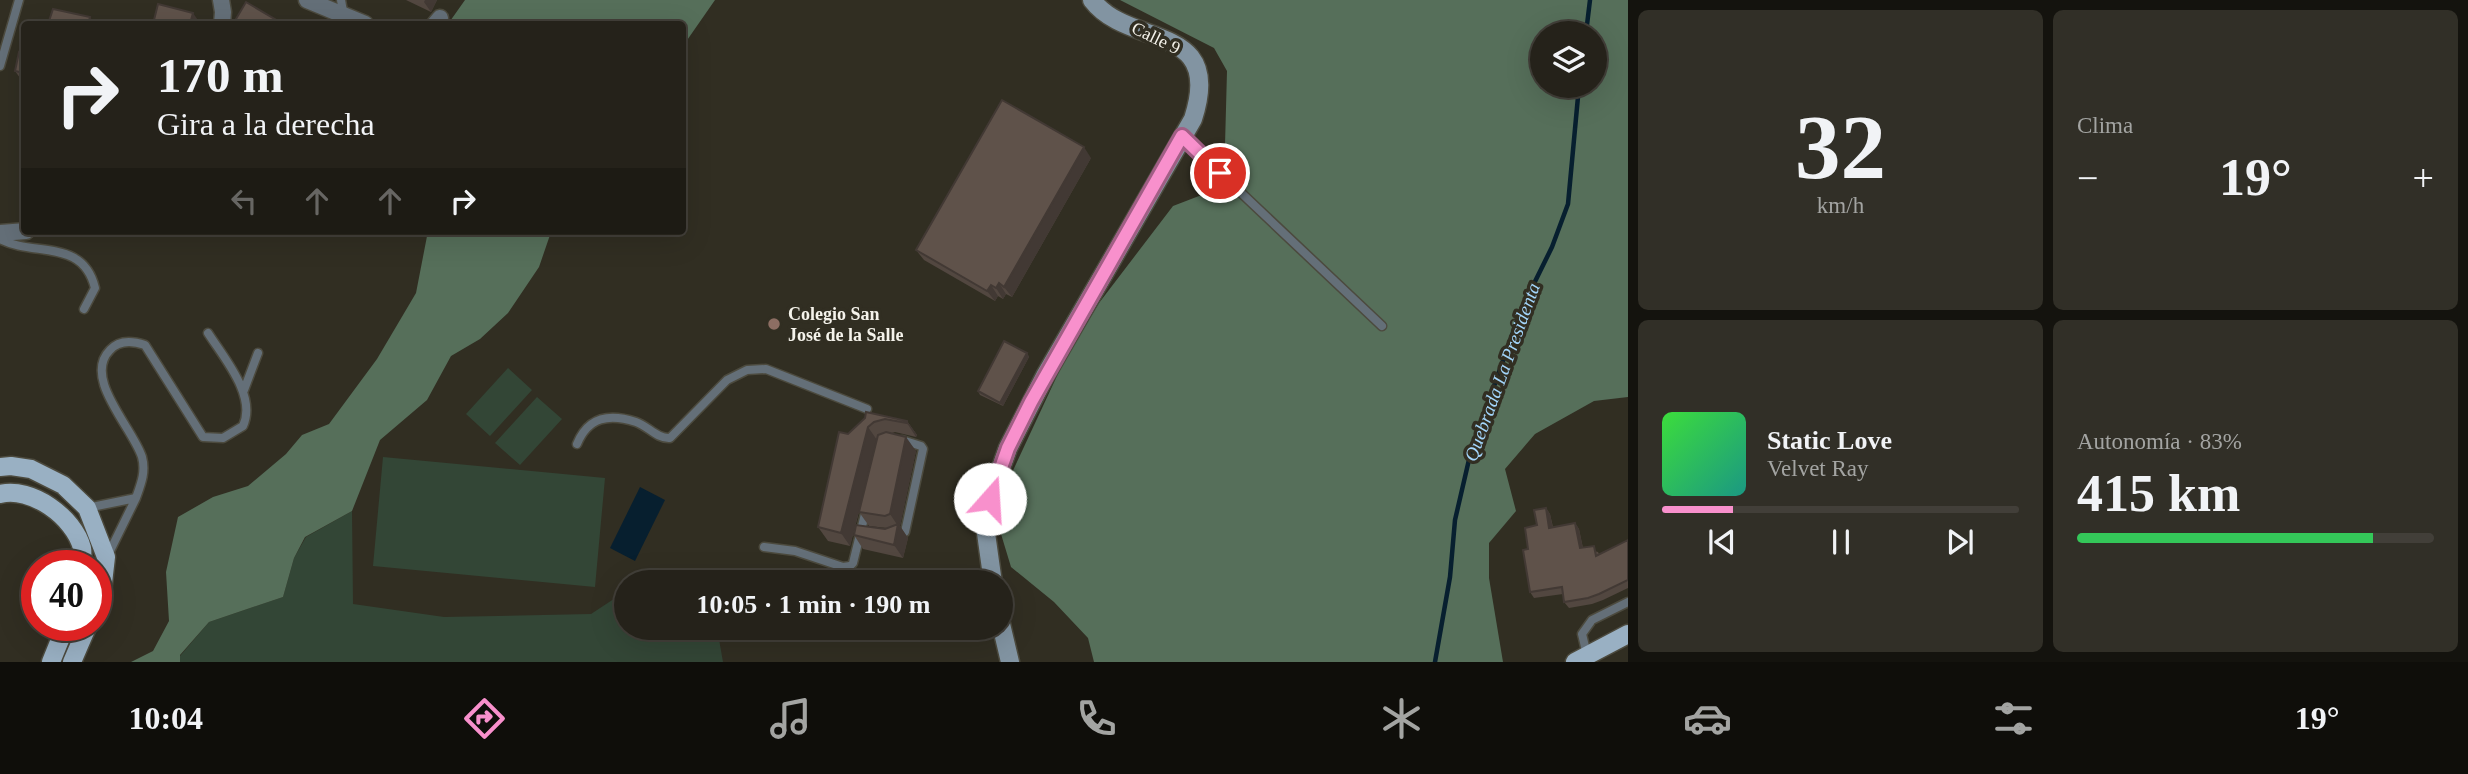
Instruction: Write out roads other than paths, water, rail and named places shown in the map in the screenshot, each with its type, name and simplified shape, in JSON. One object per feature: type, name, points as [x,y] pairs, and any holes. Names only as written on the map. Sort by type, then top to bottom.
[{"type":"main road","points":[[0,467],[32,469],[62,485],[87,508],[103,550]]},
{"type":"main road","points":[[0,494],[12,491],[41,499],[72,530],[82,550]]},
{"type":"main road","points":[[1581,659],[1628,634]]},
{"type":"main road","points":[[51,662],[60,641]]},
{"type":"main road","points":[[72,662],[81,641]]},
{"type":"street","points":[[221,0],[222,21]]},
{"type":"street","points":[[307,0],[342,21]]},
{"type":"street","name":"Calle 9","points":[[991,570],[985,526],[990,499],[1008,448],[1045,376],[1193,119],[1198,105],[1200,89],[1194,60],[1183,49],[1110,16],[1092,0]]},
{"type":"street","points":[[0,233],[21,231]]},
{"type":"street","points":[[1005,640],[1010,662]]},
{"type":"lane","points":[[0,66],[19,0]]},
{"type":"lane","points":[[341,0],[342,21]]},
{"type":"lane","points":[[1182,136],[1382,326]]},
{"type":"lane","points":[[0,239],[8,243],[62,251],[81,263],[92,275],[95,288],[84,309]]},
{"type":"lane","points":[[110,550],[136,498],[143,480],[144,467],[141,454],[101,380],[103,361],[110,349],[123,342],[145,345],[203,437],[223,438],[243,426],[248,408],[243,390],[208,333]]},
{"type":"lane","points":[[243,390],[258,353]]},
{"type":"lane","points":[[577,444],[582,431],[591,422],[608,418],[637,422],[662,438],[670,439],[727,380],[747,370],[766,369],[867,409]]},
{"type":"lane","points":[[886,535],[895,536],[905,532],[923,449],[915,443],[894,438]]},
{"type":"lane","points":[[87,508],[136,498]]},
{"type":"lane","points":[[764,547],[795,551],[843,567],[850,566],[865,531],[867,506]]},
{"type":"lane","points":[[1581,659],[1582,634],[1592,620],[1628,602]]},
{"type":"water","points":[[640,487],[665,500],[635,561],[610,548]]},
{"type":"waterway","name":"Quebrada La Presidenta","points":[[1587,21],[1590,0]]},
{"type":"waterway","name":"Quebrada La Presidenta","points":[[1435,662],[1450,577],[1455,520],[1471,451],[1521,310],[1552,247],[1568,204],[1578,98]]},
{"type":"place","name":"Colegio San José de la Salle","points":[[774,324]]}]
